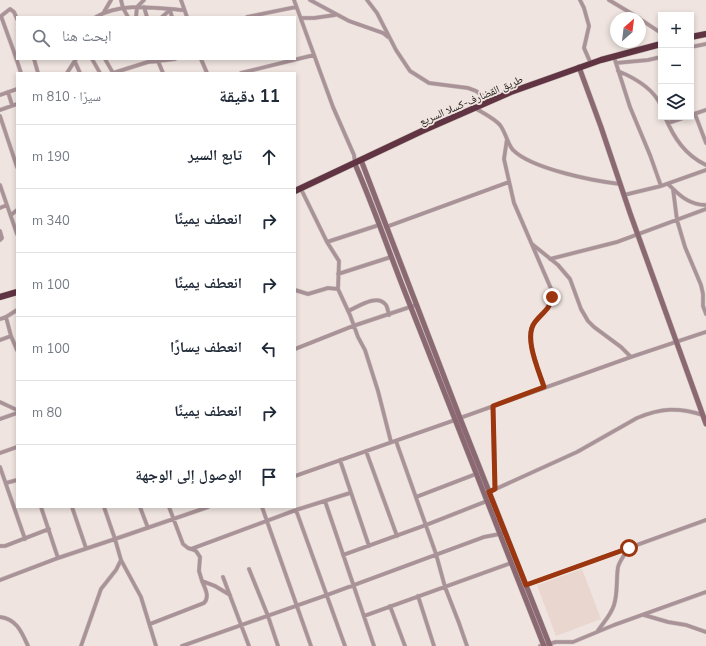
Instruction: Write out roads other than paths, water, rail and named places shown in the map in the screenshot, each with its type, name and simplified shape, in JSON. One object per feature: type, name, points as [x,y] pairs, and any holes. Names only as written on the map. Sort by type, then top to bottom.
[{"type":"highway","points":[[694,36],[706,34]]},
{"type":"highway","name":"طريق القضارف-كسلا السريع","points":[[298,190],[490,101],[532,84],[579,67],[615,60],[658,45]]},
{"type":"highway","points":[[0,297],[16,292]]},
{"type":"main road","points":[[579,67],[706,424]]},
{"type":"main road","points":[[361,160],[413,306],[545,645]]},
{"type":"main road","points":[[354,164],[391,257],[413,306]]},
{"type":"main road","points":[[457,419],[476,474],[486,493],[487,501],[526,585],[545,645]]},
{"type":"street","points":[[104,12],[111,0]]},
{"type":"street","points":[[121,0],[127,16]]},
{"type":"street","points":[[136,16],[137,7],[144,0]]},
{"type":"street","points":[[181,0],[187,16]]},
{"type":"street","points":[[294,0],[338,119],[354,155],[354,164]]},
{"type":"street","points":[[310,0],[335,14],[362,26],[383,33],[389,37]]},
{"type":"street","points":[[367,0],[377,13],[404,64],[410,71],[429,83],[468,88],[476,91],[490,101]]},
{"type":"street","points":[[580,0],[584,8],[588,26],[584,48],[591,64]]},
{"type":"street","points":[[609,0],[630,12]]},
{"type":"street","points":[[98,16],[113,9],[137,7],[184,10]]},
{"type":"street","points":[[144,7],[147,16]]},
{"type":"street","points":[[252,16],[296,7]]},
{"type":"street","points":[[16,17],[14,12],[10,9],[0,16],[16,58]]},
{"type":"street","points":[[163,16],[170,9]]},
{"type":"street","points":[[170,9],[172,16]]},
{"type":"street","points":[[300,18],[314,18],[335,14]]},
{"type":"street","points":[[646,22],[658,31]]},
{"type":"street","points":[[694,46],[706,44]]},
{"type":"street","points":[[296,59],[314,55]]},
{"type":"street","points":[[658,58],[648,60],[615,60],[630,107],[650,154],[661,186]]},
{"type":"street","points":[[17,60],[21,72]]},
{"type":"street","points":[[34,60],[38,72]]},
{"type":"street","points":[[68,72],[76,60]]},
{"type":"street","points":[[76,60],[80,72]]},
{"type":"street","points":[[93,60],[99,72]]},
{"type":"street","points":[[106,60],[112,72]]},
{"type":"street","points":[[116,72],[147,60],[160,60],[163,72]]},
{"type":"street","points":[[201,60],[207,72]]},
{"type":"street","points":[[245,72],[294,60]]},
{"type":"street","points":[[618,71],[637,80],[658,99]]},
{"type":"street","points":[[0,95],[16,89]]},
{"type":"street","points":[[0,110],[15,105],[8,92]]},
{"type":"street","points":[[475,108],[500,125],[514,150],[521,156],[547,168],[583,178],[620,184]]},
{"type":"street","points":[[694,114],[706,110]]},
{"type":"street","points":[[0,116],[16,164]]},
{"type":"street","points":[[694,116],[706,143]]},
{"type":"street","points":[[666,120],[682,148],[696,160],[706,165]]},
{"type":"street","points":[[668,123],[677,120]]},
{"type":"street","points":[[507,139],[504,160],[514,203],[552,291],[552,302],[534,323],[530,333],[530,342],[544,387]]},
{"type":"street","points":[[354,155],[361,160]]},
{"type":"street","points":[[624,194],[668,184],[706,170]]},
{"type":"street","points":[[386,227],[508,182]]},
{"type":"street","points":[[668,184],[686,200],[693,203],[706,205]]},
{"type":"street","points":[[0,185],[16,231]]},
{"type":"street","points":[[673,189],[677,220],[703,294],[703,306],[706,314]]},
{"type":"street","points":[[298,190],[339,261],[338,289],[353,326],[365,350],[378,391],[391,442]]},
{"type":"street","points":[[0,208],[7,205]]},
{"type":"street","points":[[550,259],[617,242],[706,209]]},
{"type":"street","points":[[10,215],[16,211]]},
{"type":"street","points":[[327,242],[379,225]]},
{"type":"street","points":[[0,231],[2,238],[0,240]]},
{"type":"street","points":[[531,243],[558,265],[570,279],[581,309],[588,321],[621,347],[631,357]]},
{"type":"street","points":[[338,274],[391,257]]},
{"type":"street","points":[[296,290],[308,294],[328,288],[338,289]]},
{"type":"street","points":[[348,311],[370,301],[376,300],[386,306],[389,314]]},
{"type":"street","points":[[296,349],[353,326],[413,306]]},
{"type":"street","points":[[0,319],[16,311]]},
{"type":"street","points":[[6,317],[16,348]]},
{"type":"street","points":[[296,476],[544,387],[706,332]]},
{"type":"street","points":[[0,340],[11,336]]},
{"type":"street","points":[[0,402],[16,410]]},
{"type":"street","points":[[493,406],[495,489]]},
{"type":"street","points":[[486,493],[577,452],[637,418],[648,414],[658,411],[683,409],[703,415]]},
{"type":"street","points":[[0,419],[16,411]]},
{"type":"street","points":[[396,441],[436,554],[445,587],[467,646]]},
{"type":"street","points":[[0,453],[16,447]]},
{"type":"street","points":[[366,451],[397,536]]},
{"type":"street","points":[[340,460],[369,546]]},
{"type":"street","points":[[0,467],[25,539]]},
{"type":"street","points":[[416,497],[476,474]]},
{"type":"street","points":[[6,483],[16,480]]},
{"type":"street","points":[[191,549],[296,510],[350,492]]},
{"type":"street","points":[[324,501],[374,646]]},
{"type":"street","points":[[343,555],[487,501]]},
{"type":"street","points":[[42,508],[58,558]]},
{"type":"street","points":[[72,508],[86,548]]},
{"type":"street","points":[[104,508],[121,560],[138,590],[156,646]]},
{"type":"street","points":[[140,508],[148,528]]},
{"type":"street","points":[[150,624],[204,603],[207,599],[199,571],[200,556],[196,551],[183,544],[169,508]]},
{"type":"street","points":[[0,580],[86,548],[205,508]]},
{"type":"street","points":[[262,508],[298,605],[311,646]]},
{"type":"street","points":[[296,510],[345,646]]},
{"type":"street","points":[[526,585],[706,520]]},
{"type":"street","points":[[0,546],[5,546],[49,529]]},
{"type":"street","points":[[182,646],[353,586],[484,537],[502,533]]},
{"type":"street","points":[[597,632],[614,605],[618,567],[629,548]]},
{"type":"street","points":[[81,646],[100,589],[116,570],[121,560]]},
{"type":"street","points":[[364,616],[512,563]]},
{"type":"street","points":[[249,569],[268,616],[278,646]]},
{"type":"street","points":[[223,576],[249,646]]},
{"type":"street","points":[[202,581],[230,595]]},
{"type":"street","points":[[545,645],[573,642],[706,592]]},
{"type":"street","points":[[418,596],[434,646]]},
{"type":"street","points":[[390,606],[405,646]]},
{"type":"street","points":[[644,615],[668,622],[686,625],[706,632]]},
{"type":"street","points":[[0,617],[10,619],[16,624],[28,646]]},
{"type":"street","points":[[573,642],[577,646]]}]
